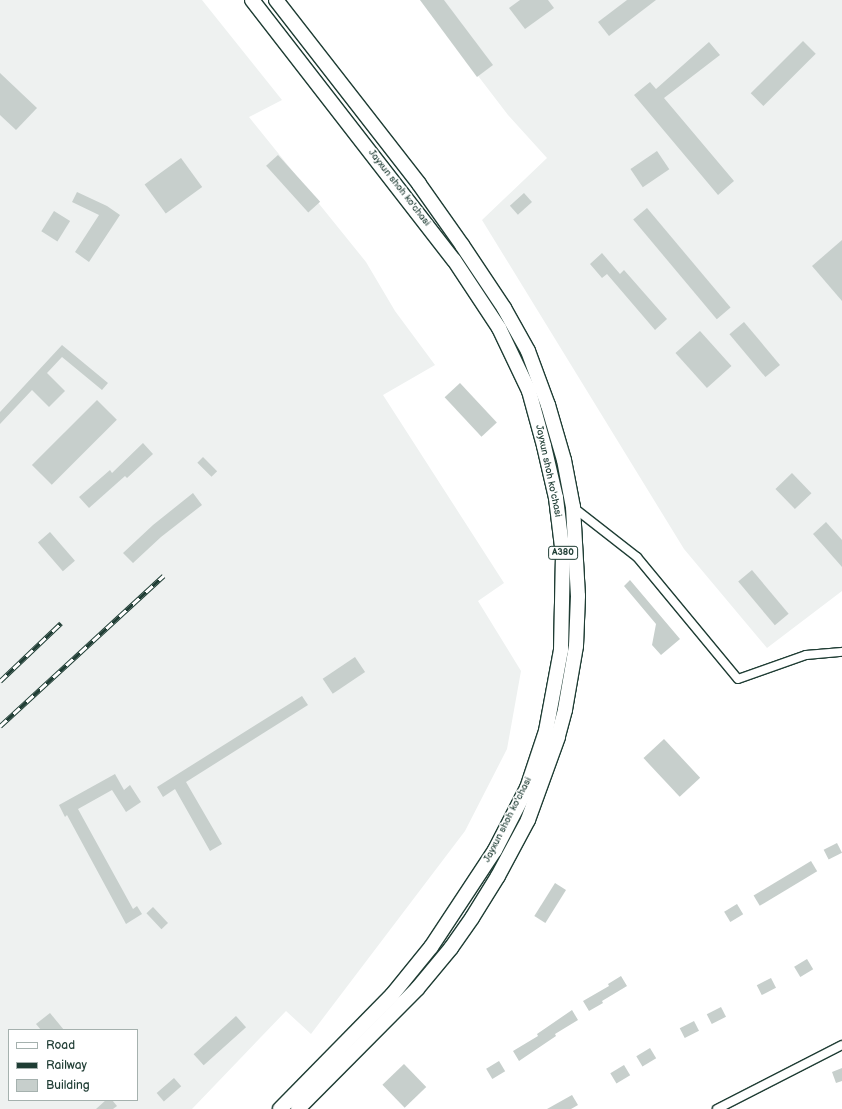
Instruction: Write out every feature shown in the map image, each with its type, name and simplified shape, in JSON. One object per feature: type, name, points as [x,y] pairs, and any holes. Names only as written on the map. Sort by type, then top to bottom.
[{"type":"highway","name":"Jayxun shoh ko'chasi","points":[[276,0],[419,184],[504,308],[528,351],[548,405],[564,460],[573,507],[578,596],[576,646],[565,710],[558,737],[528,820],[498,876],[451,948],[417,989],[298,1109]]},
{"type":"highway","name":"Jayxun shoh ko'chasi","points":[[255,1],[454,260],[499,328],[531,398],[556,498],[563,555],[561,650],[554,696],[546,731],[527,788],[502,836],[458,909],[431,948],[392,995],[280,1109]]},
{"type":"street","points":[[573,507],[637,557],[738,679],[806,655],[842,652]]},
{"type":"street","points":[[717,1109],[842,1044]]},
{"type":"shaded area","points":[[0,0],[202,0],[282,100],[249,117],[366,262],[395,311],[435,365],[383,395],[504,583],[478,601],[521,671],[507,749],[465,831],[311,1034],[286,1011],[192,1109],[0,1109]]},
{"type":"shaded area","points":[[420,0],[842,0],[842,591],[767,648],[684,549],[482,220],[547,158],[508,115]]},
{"type":"building","points":[[420,0],[444,0],[493,65],[477,77]]},
{"type":"building","points":[[520,0],[548,0],[554,8],[525,29],[509,8]]},
{"type":"building","points":[[627,0],[656,0],[609,36],[598,22]]},
{"type":"building","points":[[803,41],[816,54],[763,106],[751,93]]},
{"type":"building","points":[[709,42],[720,55],[664,98],[734,181],[718,195],[634,95],[650,82],[656,89]]},
{"type":"building","points":[[0,73],[37,108],[16,130],[0,115]]},
{"type":"building","points":[[657,151],[669,169],[643,187],[630,169]]},
{"type":"building","points":[[278,155],[320,202],[308,213],[266,166]]},
{"type":"building","points":[[181,158],[202,187],[166,214],[145,184]]},
{"type":"building","points":[[77,192],[107,206],[120,215],[89,262],[75,252],[99,215],[72,202]]},
{"type":"building","points":[[524,193],[532,202],[518,215],[510,206]]},
{"type":"building","points":[[647,208],[731,308],[717,319],[633,220]]},
{"type":"building","points":[[54,211],[70,221],[57,241],[41,231]]},
{"type":"building","points":[[842,240],[842,301],[812,266]]},
{"type":"building","points":[[602,253],[620,274],[624,270],[667,319],[655,330],[607,274],[602,278],[590,264]]},
{"type":"building","points":[[744,322],[780,365],[765,377],[729,334]]},
{"type":"building","points":[[700,331],[731,366],[707,388],[675,353]]},
{"type":"building","points":[[62,345],[108,383],[102,390],[62,357],[47,373],[65,391],[49,407],[32,390],[0,424],[0,412]]},
{"type":"building","points":[[460,383],[497,422],[481,437],[445,397]]},
{"type":"building","points":[[97,400],[117,420],[52,485],[32,465]]},
{"type":"building","points":[[143,443],[153,454],[127,478],[125,476],[89,508],[79,497],[110,470],[112,473]]},
{"type":"building","points":[[203,457],[217,471],[211,477],[197,463]]},
{"type":"building","points":[[792,473],[811,493],[795,509],[775,489]]},
{"type":"building","points":[[193,493],[202,505],[161,537],[133,563],[123,553],[153,525]]},
{"type":"building","points":[[826,522],[842,540],[842,567],[813,534]]},
{"type":"building","points":[[50,532],[75,561],[63,571],[38,542]]},
{"type":"building","points":[[752,570],[789,614],[775,625],[738,582]]},
{"type":"building","points":[[630,580],[680,639],[661,655],[652,645],[656,624],[624,586]]},
{"type":"building","points":[[355,657],[365,672],[333,694],[323,679]]},
{"type":"building","points":[[302,696],[308,705],[186,782],[222,844],[210,851],[175,789],[163,797],[157,787]]},
{"type":"building","points":[[664,739],[700,778],[680,797],[644,758]]},
{"type":"building","points":[[115,774],[124,790],[130,785],[141,802],[126,812],[112,790],[78,809],[133,909],[137,906],[142,914],[126,924],[67,815],[65,817],[59,805]]},
{"type":"building","points":[[837,843],[842,853],[829,860],[824,850]]},
{"type":"building","points":[[811,861],[817,871],[760,906],[754,896]]},
{"type":"building","points":[[555,883],[566,890],[545,923],[534,916]]},
{"type":"building","points":[[737,904],[743,914],[730,922],[724,912]]},
{"type":"building","points":[[153,907],[168,923],[161,929],[146,913]]},
{"type":"building","points":[[807,959],[813,969],[800,977],[794,967]]},
{"type":"building","points":[[621,976],[627,986],[602,1001],[603,1003],[589,1011],[583,1001],[609,986],[608,984]]},
{"type":"building","points":[[771,978],[776,988],[762,995],[757,985]]},
{"type":"building","points":[[721,1007],[726,1017],[712,1024],[707,1014]]},
{"type":"building","points":[[572,1010],[578,1020],[555,1034],[556,1036],[519,1061],[513,1051],[538,1036],[537,1034]]},
{"type":"building","points":[[50,1013],[63,1029],[40,1029],[36,1024]]},
{"type":"building","points":[[236,1016],[246,1027],[204,1065],[194,1054]]},
{"type":"building","points":[[694,1021],[699,1031],[685,1038],[680,1028]]},
{"type":"building","points":[[650,1048],[656,1058],[642,1067],[636,1056]]},
{"type":"building","points":[[499,1061],[505,1071],[492,1079],[486,1069]]},
{"type":"building","points":[[404,1064],[426,1087],[405,1108],[382,1085]]},
{"type":"building","points":[[624,1065],[630,1075],[616,1084],[610,1073]]},
{"type":"building","points":[[842,1068],[842,1081],[836,1083],[832,1072]]},
{"type":"building","points":[[174,1078],[181,1086],[164,1101],[157,1093]]},
{"type":"building","points":[[572,1095],[578,1105],[571,1109],[547,1109]]},
{"type":"building","points":[[105,1101],[113,1101],[117,1106],[113,1109],[96,1109]]},
{"type":"railway","points":[[0,726],[163,576]]},
{"type":"railway","points":[[0,681],[61,623]]}]
